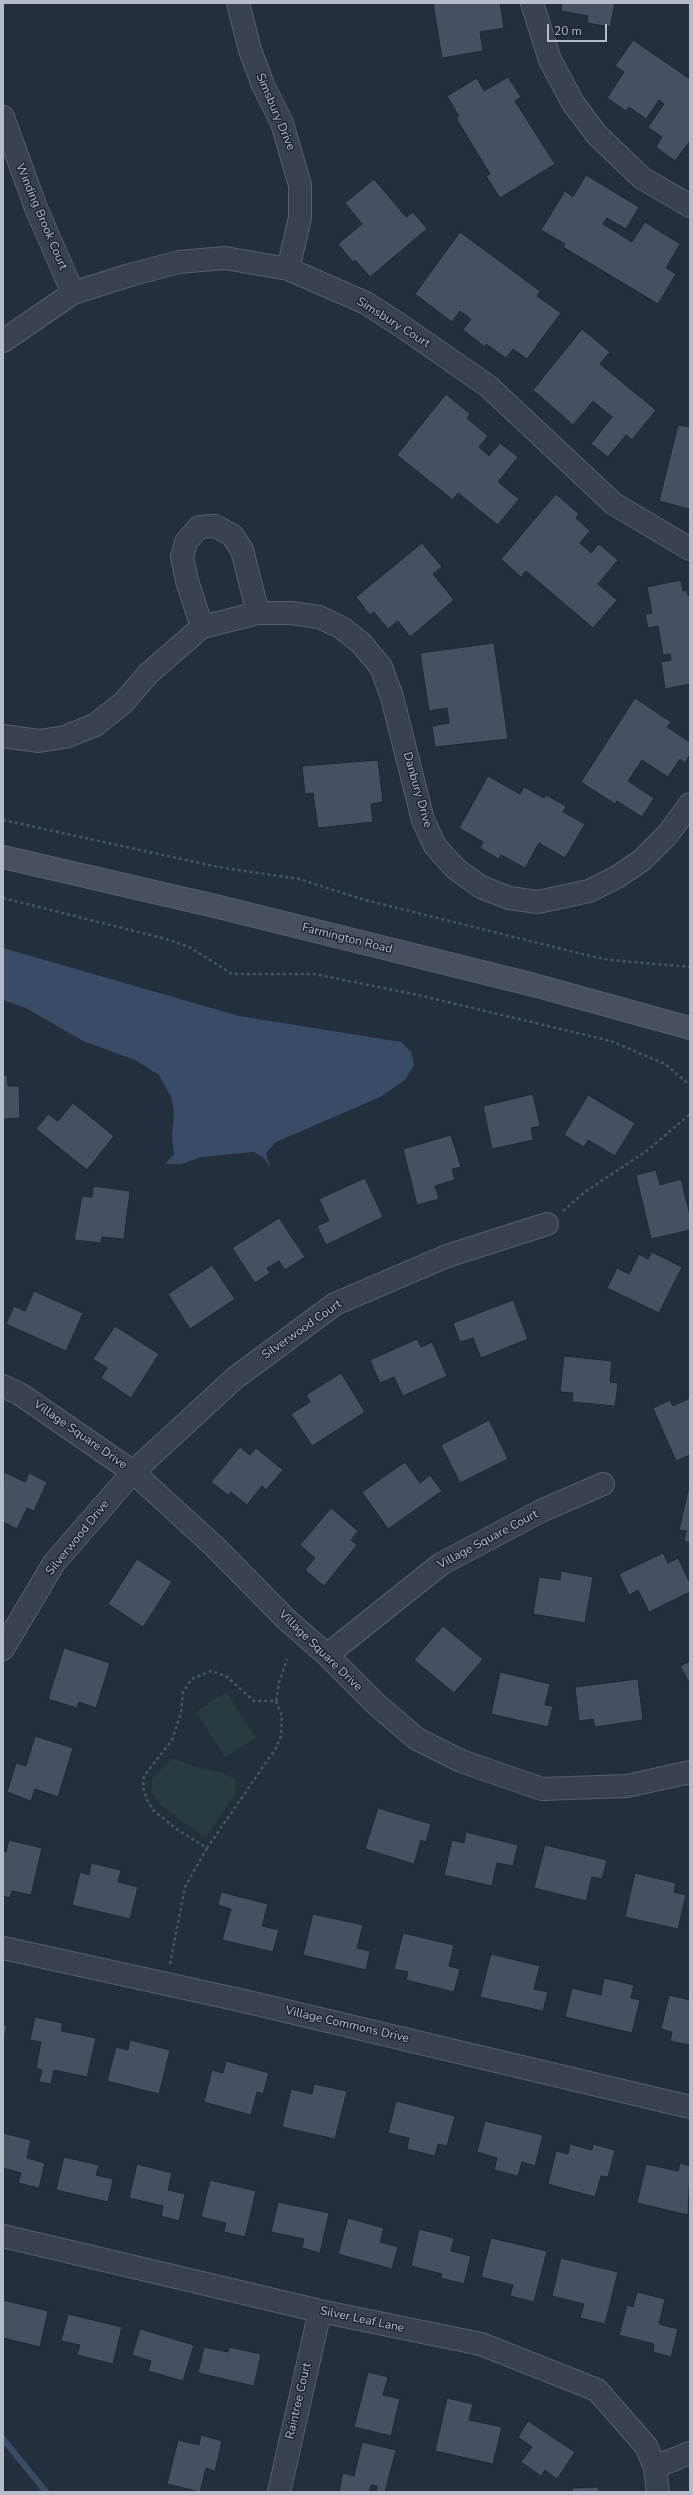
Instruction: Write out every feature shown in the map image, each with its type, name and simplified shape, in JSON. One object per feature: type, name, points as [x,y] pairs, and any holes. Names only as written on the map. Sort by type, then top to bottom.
[{"type":"street","name":"Simsbury Drive","points":[[238,3],[250,50],[263,85],[282,123],[300,185],[300,218],[288,269]]},
{"type":"street","points":[[532,3],[550,60],[573,103],[597,135],[642,178],[690,206]]},
{"type":"street","name":"Winding Brook Court","points":[[3,117],[30,196],[74,293]]},
{"type":"street","name":"Simsbury Court","points":[[3,341],[74,293],[130,275],[179,262],[225,258],[288,269],[366,303],[488,386],[614,504],[690,549]]},
{"type":"street","points":[[202,627],[187,582],[182,557],[186,542],[199,527],[216,526],[232,535],[242,550],[258,613]]},
{"type":"street","name":"Danbury Drive","points":[[3,736],[39,741],[66,737],[95,725],[123,703],[149,673],[202,627],[258,613],[319,617],[342,628],[362,643],[381,667],[392,697],[423,820],[435,846],[456,869],[481,887],[509,898],[538,902],[589,891],[617,877],[642,860],[668,834],[690,804]]},
{"type":"street","name":"Farmington Road","points":[[3,856],[219,907],[511,980],[690,1028]]},
{"type":"street","name":"Silverwood Court","points":[[133,1472],[235,1378],[335,1304],[447,1256],[547,1224]]},
{"type":"street","name":"Village Square Drive","points":[[3,1386],[20,1394],[133,1472],[214,1546],[287,1620],[327,1655],[377,1705],[417,1739],[461,1761],[542,1788],[626,1786],[690,1772]]},
{"type":"street","name":"Silverwood Drive","points":[[3,1649],[54,1563],[133,1472]]},
{"type":"street","name":"Village Square Court","points":[[327,1655],[441,1564],[541,1511],[603,1484]]},
{"type":"street","name":"Village Commons Drive","points":[[3,1948],[166,1984],[690,2107]]},
{"type":"street","name":"Silver Leaf Lane","points":[[3,2236],[320,2311],[481,2344],[597,2390],[646,2446],[655,2467],[658,2492]]},
{"type":"street","name":"Raintree Court","points":[[279,2492],[320,2311]]},
{"type":"street","points":[[655,2467],[690,2453]]},
{"type":"path","points":[[3,820],[218,867],[299,879],[365,900],[590,956],[610,960],[690,967]]},
{"type":"path","points":[[3,898],[170,940],[191,948],[232,974],[314,974],[418,995],[610,1041],[665,1064],[690,1085]]},
{"type":"path","points":[[547,1224],[585,1192],[648,1150],[690,1114]]},
{"type":"path","points":[[166,1984],[185,1887],[207,1848],[276,1748],[281,1736],[282,1717],[276,1701],[279,1683],[287,1659]]},
{"type":"path","points":[[207,1848],[178,1830],[154,1811],[147,1800],[143,1787],[144,1776],[172,1740],[181,1713],[183,1692],[194,1678],[211,1671],[226,1676],[254,1701],[276,1701]]},
{"type":"green space","points":[[226,1692],[256,1738],[225,1757],[196,1712]]},
{"type":"green space","points":[[172,1758],[199,1768],[222,1772],[235,1779],[236,1793],[207,1835],[203,1836],[171,1813],[161,1805],[152,1793],[152,1778]]},
{"type":"water","points":[[3,948],[239,1016],[401,1042],[411,1052],[414,1065],[405,1080],[380,1097],[276,1142],[266,1153],[270,1168],[264,1158],[254,1152],[201,1157],[182,1164],[165,1164],[174,1154],[172,1136],[174,1111],[171,1097],[159,1075],[135,1060],[83,1041],[26,1008],[3,1000]]},
{"type":"building","points":[[433,3],[500,3],[504,28],[480,32],[483,51],[442,58]]},
{"type":"building","points":[[562,3],[615,3],[610,27],[587,23],[588,16],[561,11]]},
{"type":"building","points":[[633,40],[690,79],[690,141],[675,161],[656,147],[662,137],[648,127],[664,104],[659,100],[646,119],[629,107],[626,111],[607,98],[624,72],[615,66]]},
{"type":"building","points":[[508,77],[521,97],[515,101],[555,164],[500,198],[486,176],[490,174],[456,118],[459,116],[447,96],[477,78],[484,91]]},
{"type":"building","points":[[586,175],[639,207],[626,229],[607,218],[603,224],[632,242],[645,222],[680,244],[666,268],[676,274],[658,304],[563,247],[565,244],[541,230],[565,191],[573,197]]},
{"type":"building","points":[[374,179],[406,217],[413,212],[427,229],[370,277],[355,260],[353,262],[338,244],[362,224],[345,203]]},
{"type":"building","points":[[460,232],[540,291],[537,296],[561,313],[527,359],[513,349],[506,358],[486,344],[485,347],[463,330],[471,319],[460,311],[452,322],[415,294]]},
{"type":"building","points":[[582,329],[610,352],[600,364],[656,410],[632,440],[626,435],[608,457],[591,444],[612,417],[593,401],[573,425],[533,390]]},
{"type":"building","points":[[446,394],[470,414],[467,418],[488,436],[479,447],[489,456],[500,443],[518,457],[498,482],[519,499],[498,525],[458,493],[453,500],[397,455]]},
{"type":"building","points":[[678,425],[690,427],[690,515],[688,515],[689,509],[659,501]]},
{"type":"building","points":[[556,494],[579,514],[576,518],[590,531],[580,543],[591,553],[599,544],[618,560],[598,584],[617,600],[593,628],[526,571],[521,577],[501,559]]},
{"type":"building","points":[[422,543],[442,567],[433,574],[454,600],[410,637],[398,621],[388,629],[374,612],[370,615],[356,597]]},
{"type":"building","points":[[681,580],[683,591],[687,590],[688,596],[690,595],[690,684],[665,689],[661,662],[671,660],[670,654],[663,655],[658,626],[648,628],[645,614],[652,613],[647,587]]},
{"type":"building","points":[[494,643],[508,739],[435,747],[432,726],[449,723],[447,708],[429,711],[420,653]]},
{"type":"building","points":[[635,698],[671,722],[667,727],[690,742],[690,754],[685,763],[680,759],[668,777],[642,760],[628,781],[654,798],[642,817],[617,801],[615,804],[581,782]]},
{"type":"building","points":[[378,760],[383,802],[371,804],[373,822],[318,828],[313,793],[305,794],[302,766]]},
{"type":"building","points":[[488,776],[520,794],[524,787],[544,798],[546,795],[566,806],[563,812],[585,824],[565,858],[539,843],[525,868],[501,855],[499,859],[480,848],[483,842],[459,828]]},
{"type":"building","points":[[3,1075],[7,1075],[8,1086],[19,1086],[20,1118],[3,1119]]},
{"type":"building","points":[[533,1094],[540,1126],[531,1128],[533,1140],[492,1149],[483,1106]]},
{"type":"building","points":[[588,1095],[635,1123],[615,1156],[588,1140],[584,1147],[564,1135]]},
{"type":"building","points":[[73,1103],[114,1136],[87,1170],[36,1129],[48,1114],[58,1121]]},
{"type":"building","points":[[451,1135],[461,1167],[452,1169],[455,1180],[435,1186],[439,1199],[417,1205],[403,1149]]},
{"type":"building","points":[[656,1170],[660,1185],[681,1179],[690,1215],[690,1230],[651,1239],[636,1175]]},
{"type":"building","points":[[365,1178],[383,1217],[326,1245],[317,1226],[329,1221],[319,1199]]},
{"type":"building","points":[[93,1186],[130,1191],[124,1239],[102,1237],[101,1243],[74,1240],[82,1196],[92,1197]]},
{"type":"building","points":[[279,1218],[305,1257],[285,1270],[279,1261],[267,1268],[270,1273],[255,1283],[232,1248]]},
{"type":"building","points":[[652,1252],[682,1267],[659,1313],[607,1288],[617,1268],[629,1274],[639,1254],[648,1259]]},
{"type":"building","points":[[212,1265],[235,1299],[190,1329],[168,1294]]},
{"type":"building","points":[[34,1291],[83,1313],[66,1351],[6,1324],[14,1306],[25,1311]]},
{"type":"building","points":[[513,1300],[528,1339],[481,1358],[473,1338],[460,1342],[453,1323]]},
{"type":"building","points":[[115,1326],[159,1354],[131,1398],[101,1378],[107,1368],[93,1359]]},
{"type":"building","points":[[417,1339],[421,1347],[432,1342],[447,1376],[403,1396],[394,1377],[380,1383],[370,1360]]},
{"type":"building","points":[[564,1356],[612,1361],[610,1382],[618,1383],[615,1406],[572,1402],[573,1393],[560,1392]]},
{"type":"building","points":[[341,1373],[365,1412],[312,1446],[291,1414],[310,1402],[306,1395]]},
{"type":"building","points":[[690,1398],[690,1455],[676,1461],[653,1408],[670,1400],[673,1406]]},
{"type":"building","points":[[489,1420],[508,1459],[460,1483],[441,1445]]},
{"type":"building","points":[[240,1447],[250,1455],[256,1448],[283,1470],[266,1490],[262,1486],[247,1505],[231,1492],[228,1495],[211,1482]]},
{"type":"building","points":[[405,1462],[420,1483],[430,1475],[442,1491],[388,1529],[362,1492]]},
{"type":"building","points":[[4,1472],[25,1482],[29,1473],[47,1482],[34,1511],[27,1508],[17,1529],[3,1522]]},
{"type":"building","points":[[690,1482],[690,1543],[684,1541],[686,1531],[679,1530]]},
{"type":"building","points":[[331,1508],[358,1531],[351,1540],[357,1545],[324,1586],[305,1570],[315,1558],[300,1545]]},
{"type":"building","points":[[663,1553],[668,1563],[678,1558],[690,1583],[690,1592],[649,1612],[638,1590],[629,1595],[619,1574]]},
{"type":"building","points":[[137,1559],[172,1582],[143,1627],[108,1604]]},
{"type":"building","points":[[561,1571],[593,1577],[585,1623],[533,1614],[539,1577],[560,1580]]},
{"type":"building","points":[[443,1626],[483,1659],[454,1693],[414,1660]]},
{"type":"building","points":[[64,1648],[110,1663],[96,1708],[79,1702],[77,1708],[48,1699]]},
{"type":"building","points":[[690,1661],[690,1684],[680,1666]]},
{"type":"building","points":[[500,1672],[550,1684],[545,1705],[553,1706],[548,1727],[491,1714]]},
{"type":"building","points":[[638,1679],[643,1720],[595,1727],[593,1719],[579,1721],[575,1687]]},
{"type":"building","points":[[35,1736],[73,1748],[58,1797],[35,1789],[31,1801],[7,1792],[16,1763],[26,1766]]},
{"type":"building","points":[[378,1808],[431,1824],[426,1842],[421,1840],[414,1864],[365,1849]]},
{"type":"building","points":[[466,1832],[518,1845],[513,1866],[497,1863],[492,1886],[444,1875],[452,1840],[464,1843]]},
{"type":"building","points":[[9,1840],[42,1848],[31,1895],[12,1891],[10,1898],[3,1896],[3,1851],[6,1852]]},
{"type":"building","points":[[545,1845],[607,1860],[602,1879],[592,1877],[586,1901],[534,1888]]},
{"type":"building","points":[[91,1863],[121,1870],[118,1882],[138,1887],[130,1919],[72,1905],[80,1872],[89,1875]]},
{"type":"building","points":[[635,1873],[676,1883],[674,1892],[686,1895],[678,1929],[625,1917]]},
{"type":"building","points":[[221,1892],[268,1904],[262,1926],[279,1930],[273,1952],[222,1940],[231,1909],[218,1905]]},
{"type":"building","points":[[313,1914],[363,1925],[357,1948],[370,1951],[366,1970],[303,1955]]},
{"type":"building","points":[[403,1933],[454,1945],[449,1966],[460,1969],[454,1992],[406,1980],[408,1972],[394,1969]]},
{"type":"building","points":[[491,1954],[540,1966],[534,1989],[548,1992],[543,2011],[480,1997]]},
{"type":"building","points":[[604,1978],[634,1985],[631,1998],[640,2000],[632,2033],[565,2017],[572,1988],[601,1995]]},
{"type":"building","points":[[669,1995],[690,2000],[690,2045],[670,2041],[672,2032],[661,2029]]},
{"type":"building","points":[[35,2017],[63,2023],[61,2031],[96,2038],[87,2077],[54,2070],[51,2084],[39,2082],[42,2070],[36,2068],[41,2042],[30,2040]]},
{"type":"building","points":[[3,2025],[7,2026],[3,2042]]},
{"type":"building","points":[[130,2040],[170,2050],[159,2094],[107,2081],[116,2047],[128,2050]]},
{"type":"building","points":[[226,2061],[269,2073],[263,2094],[257,2092],[251,2115],[204,2102],[212,2070],[223,2073]]},
{"type":"building","points":[[314,2084],[347,2091],[335,2139],[282,2127],[291,2089],[312,2094]]},
{"type":"building","points":[[396,2101],[455,2116],[447,2146],[438,2144],[435,2156],[407,2149],[409,2138],[388,2133]]},
{"type":"building","points":[[485,2121],[543,2135],[535,2166],[522,2162],[518,2176],[494,2170],[497,2158],[477,2152]]},
{"type":"building","points":[[3,2133],[31,2140],[27,2158],[45,2163],[39,2188],[18,2183],[21,2173],[3,2168]]},
{"type":"building","points":[[570,2144],[592,2150],[593,2144],[615,2150],[608,2177],[601,2176],[595,2197],[548,2184],[556,2151],[568,2154]]},
{"type":"building","points":[[64,2157],[99,2165],[96,2175],[113,2179],[108,2202],[56,2190]]},
{"type":"building","points":[[680,2163],[690,2166],[688,2215],[637,2203],[646,2164],[678,2171]]},
{"type":"building","points":[[137,2164],[172,2173],[168,2190],[185,2194],[179,2221],[161,2216],[163,2206],[129,2198]]},
{"type":"building","points":[[210,2180],[256,2191],[245,2237],[224,2232],[226,2223],[201,2217]]},
{"type":"building","points":[[278,2202],[329,2213],[320,2253],[302,2248],[304,2239],[271,2232]]},
{"type":"building","points":[[348,2218],[384,2228],[380,2242],[398,2247],[392,2269],[338,2254]]},
{"type":"building","points":[[419,2229],[454,2238],[451,2251],[471,2256],[464,2284],[441,2278],[442,2274],[411,2266]]},
{"type":"building","points":[[491,2238],[547,2251],[534,2302],[510,2296],[513,2285],[481,2277]]},
{"type":"building","points":[[561,2258],[618,2272],[605,2324],[580,2318],[584,2304],[552,2296]]},
{"type":"building","points":[[637,2292],[665,2299],[659,2324],[678,2329],[671,2357],[653,2352],[654,2344],[619,2335],[627,2305],[633,2307]]},
{"type":"building","points":[[3,2300],[48,2311],[40,2347],[3,2338]]},
{"type":"building","points":[[68,2314],[122,2327],[113,2364],[77,2355],[80,2345],[61,2341]]},
{"type":"building","points":[[140,2329],[194,2345],[183,2381],[148,2371],[151,2361],[132,2355]]},
{"type":"building","points":[[204,2347],[228,2352],[229,2347],[261,2354],[254,2386],[198,2373]]},
{"type":"building","points":[[368,2372],[388,2377],[383,2395],[400,2399],[391,2436],[354,2427]]},
{"type":"building","points":[[447,2398],[473,2404],[469,2420],[502,2427],[493,2464],[435,2451]]},
{"type":"building","points":[[528,2421],[575,2452],[557,2479],[545,2470],[541,2476],[521,2462],[532,2447],[518,2437]]},
{"type":"building","points":[[201,2435],[222,2441],[215,2471],[206,2468],[200,2492],[167,2484],[178,2440],[199,2445]]},
{"type":"building","points":[[362,2442],[396,2450],[385,2492],[376,2492],[377,2486],[371,2485],[369,2492],[339,2492],[343,2473],[354,2476]]},
{"type":"building","points":[[599,2487],[599,2492],[572,2492],[572,2488]]},
{"type":"waterway","points":[[3,2439],[46,2492]]}]
